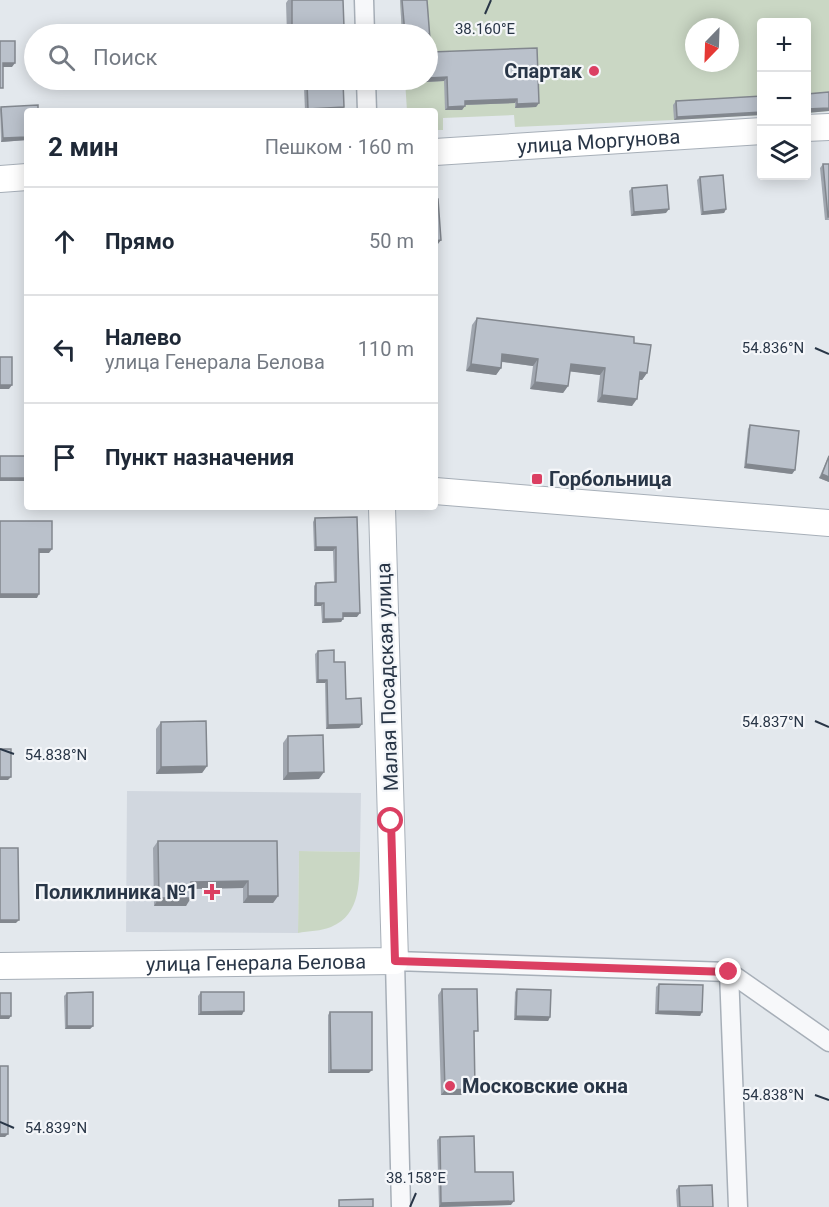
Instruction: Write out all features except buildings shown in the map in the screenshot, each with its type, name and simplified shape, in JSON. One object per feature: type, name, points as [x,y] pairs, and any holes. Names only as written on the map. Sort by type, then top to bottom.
[{"type":"main road","points":[[811,128],[829,127]]},
{"type":"main road","name":"улица Моргунова","points":[[438,152],[757,131]]},
{"type":"main road","points":[[0,179],[24,177]]},
{"type":"main road","points":[[438,490],[829,523]]},
{"type":"main road","name":"Малая Посадская улица","points":[[382,510],[395,961]]},
{"type":"main road","name":"улица Генерала Белова","points":[[0,966],[395,961]]},
{"type":"street","points":[[364,0],[365,24]]},
{"type":"street","points":[[366,90],[367,108]]},
{"type":"street","name":"улица Генерала Белова","points":[[395,961],[729,972]]},
{"type":"street","name":"Малая Посадская улица","points":[[395,961],[401,1207]]},
{"type":"street","points":[[729,972],[829,1042]]},
{"type":"street","points":[[729,972],[738,1207]]},
{"type":"shaded area","name":"Поликлиника №1","points":[[127,791],[361,793],[360,852],[299,851],[298,933],[126,932]]},
{"type":"green space","name":"Спартак","points":[[400,0],[829,0],[829,111],[811,113],[811,18],[757,18],[757,115],[515,127],[514,115],[443,118],[443,130],[438,130],[438,108],[407,108],[406,90],[438,90],[438,24],[401,24]]},
{"type":"green space","points":[[299,851],[360,852],[359,885],[354,905],[341,921],[331,927],[298,933]]},
{"type":"place","name":"Спартак","points":[[594,71]]},
{"type":"place","name":"Горбольница","points":[[537,479]]},
{"type":"place","name":"Поликлиника №1","points":[[212,892]]},
{"type":"place","name":"Московские окна","points":[[450,1086]]},
{"type":"route","points":[[391,821],[395,961],[729,972]]}]
